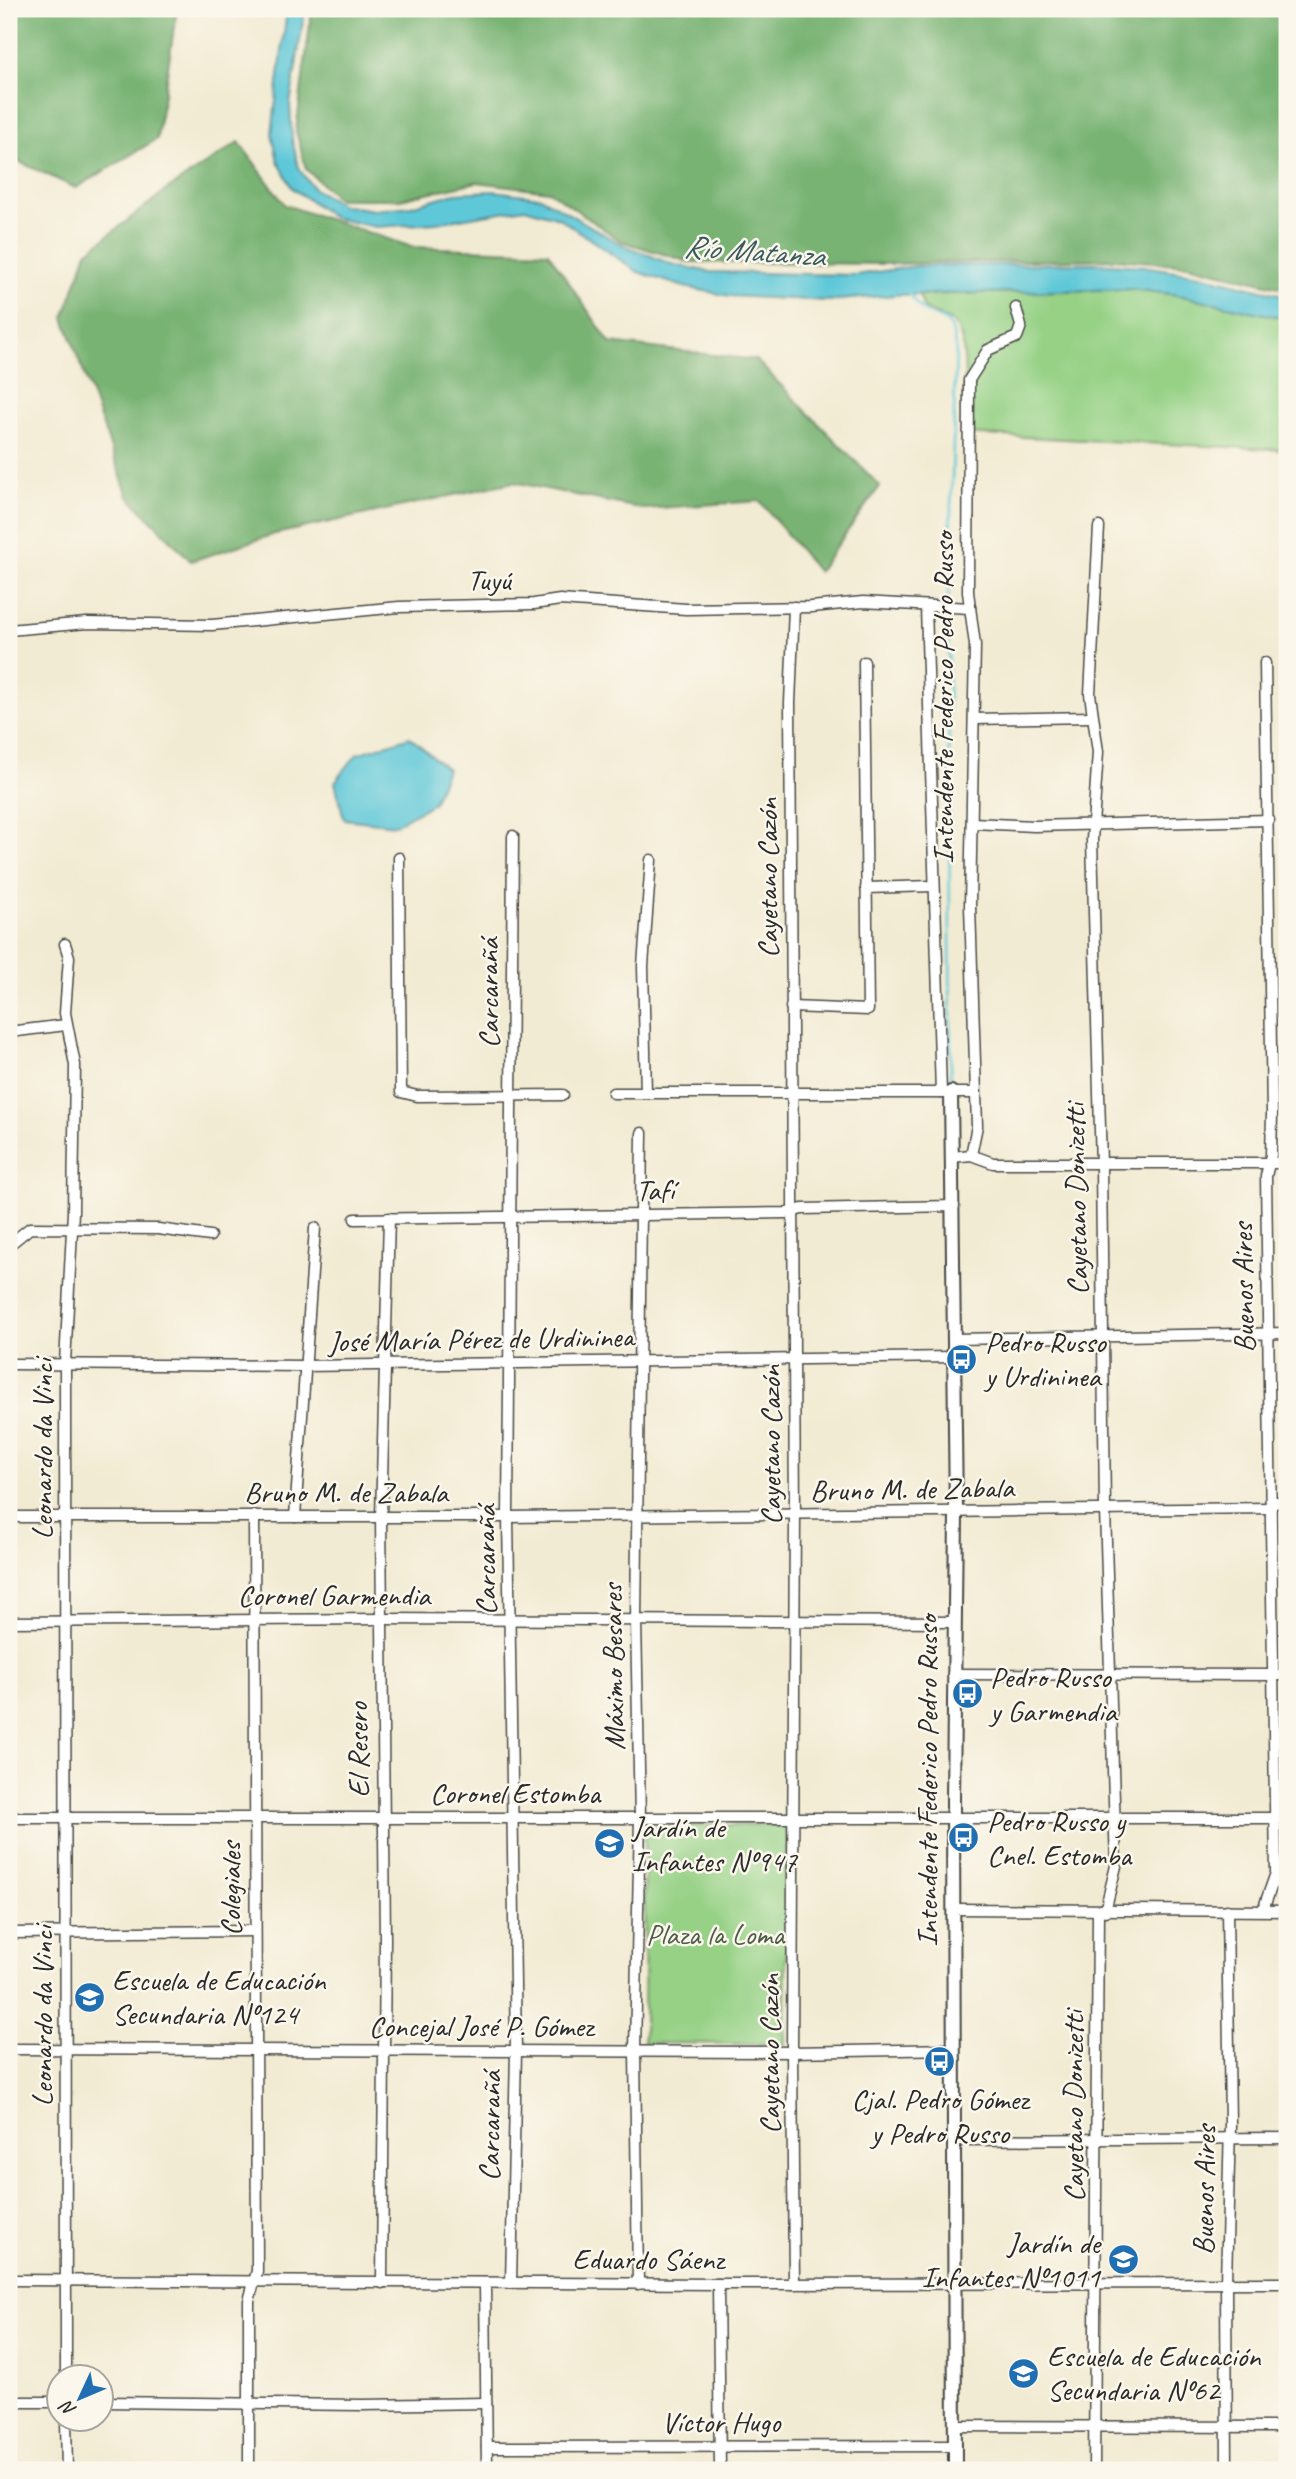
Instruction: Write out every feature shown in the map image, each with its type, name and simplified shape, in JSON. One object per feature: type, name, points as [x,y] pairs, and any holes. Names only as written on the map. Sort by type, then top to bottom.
[{"type":"street","name":"Intendente Federico Pedro Russo","points":[[971,1155],[977,1126],[970,906],[975,645],[970,608],[969,380],[988,350],[1017,337],[1021,326],[1016,308]]},
{"type":"street","name":"Cayetano Donizetti","points":[[1094,2470],[1101,1911],[1116,1866],[1105,1510],[1093,824],[1098,752],[1092,718],[1091,652],[1098,527]]},
{"type":"street","name":"Tuyú","points":[[9,630],[87,622],[212,625],[399,607],[534,604],[560,600],[686,609],[794,607],[863,602],[970,608]]},
{"type":"street","name":"Cayetano Cazón","points":[[794,607],[790,653],[794,1360],[794,2284]]},
{"type":"street","points":[[926,607],[933,886],[946,1093]]},
{"type":"street","points":[[791,1007],[868,1010],[864,662]]},
{"type":"street","name":"Buenos Aires","points":[[1263,1910],[1276,1873],[1273,1818],[1266,1176],[1272,1114],[1265,663]]},
{"type":"street","points":[[974,719],[1092,718]]},
{"type":"street","points":[[972,823],[1093,824],[1269,820]]},
{"type":"street","name":"Carcarañá","points":[[511,2283],[516,2051],[508,1517],[513,836]]},
{"type":"street","points":[[399,858],[401,1091],[417,1096],[563,1095]]},
{"type":"street","points":[[646,1093],[643,966],[651,860]]},
{"type":"street","points":[[866,888],[933,886]]},
{"type":"street","name":"Leonardo da Vinci","points":[[65,944],[69,957],[66,1025],[75,1065],[72,1228],[65,1363],[66,2364]]},
{"type":"street","points":[[9,1032],[30,1032],[66,1025]]},
{"type":"street","points":[[613,1093],[975,1093]]},
{"type":"street","name":"Intendente Federico Pedro Russo","points":[[946,1093],[954,1206],[955,2470]]},
{"type":"street","name":"Máximo Besares","points":[[638,2284],[635,2050],[640,1818],[636,1621],[642,1133]]},
{"type":"street","points":[[952,1157],[971,1155],[993,1163],[1101,1165],[1287,1163]]},
{"type":"street","name":"Tafí","points":[[355,1219],[954,1206]]},
{"type":"street","name":"El Resero","points":[[382,2283],[384,2051],[381,1517],[388,1218]]},
{"type":"street","points":[[10,1244],[30,1228],[158,1229],[210,1236]]},
{"type":"street","points":[[295,1517],[315,1228]]},
{"type":"street","points":[[954,1339],[1103,1334],[1287,1333]]},
{"type":"street","name":"José María Pérez de Urdininea","points":[[9,1364],[304,1366],[953,1357]]},
{"type":"street","points":[[1271,1505],[1287,1502]]},
{"type":"street","name":"Bruno M. de Zabala","points":[[9,1517],[794,1515],[1271,1505]]},
{"type":"street","name":"Colegiales","points":[[249,2470],[249,2301],[255,2280],[254,1516]]},
{"type":"street","name":"Coronel Garmendia","points":[[9,1622],[382,1619],[953,1622]]},
{"type":"street","points":[[953,1674],[1287,1675]]},
{"type":"street","name":"Coronel Estomba","points":[[9,1818],[1273,1818]]},
{"type":"street","points":[[954,1909],[1287,1911]]},
{"type":"street","name":"Buenos Aires","points":[[1227,1910],[1227,2470]]},
{"type":"street","points":[[9,1933],[254,1931]]},
{"type":"street","name":"Concejal José P. Gómez","points":[[9,2049],[792,2052],[954,2049]]},
{"type":"street","points":[[954,2140],[1287,2138]]},
{"type":"street","name":"Eduardo Sáenz","points":[[9,2280],[638,2284],[1287,2283]]},
{"type":"street","points":[[485,2283],[486,2470]]},
{"type":"street","points":[[719,2284],[720,2470]]},
{"type":"street","points":[[9,2402],[46,2402]]},
{"type":"street","points":[[116,2402],[363,2405],[485,2403]]},
{"type":"street","points":[[956,2426],[1287,2427]]},
{"type":"street","points":[[66,2434],[67,2470]]},
{"type":"street","name":"Víctor Hugo","points":[[487,2447],[956,2446]]},
{"type":"green space","points":[[9,9],[177,9],[157,139],[76,188],[9,157]]},
{"type":"green space","points":[[312,9],[1287,9],[1287,289],[1188,265],[1116,259],[884,264],[689,262],[621,241],[549,191],[477,182],[400,199],[338,199],[306,169],[296,131]]},
{"type":"green space","points":[[239,142],[285,205],[412,247],[548,252],[610,343],[756,360],[880,486],[818,572],[760,501],[643,509],[513,482],[275,534],[191,561],[128,496],[64,318],[87,252],[165,191]]},
{"type":"green space","points":[[1132,289],[1178,295],[1287,319],[1287,450],[962,434],[965,376],[963,345],[959,332],[954,324],[924,308],[919,295]]},
{"type":"green space","name":"Plaza la Loma","points":[[787,1825],[785,2044],[644,2043],[645,1826]]},
{"type":"water","points":[[287,9],[305,9],[290,104],[292,139],[299,169],[314,189],[342,205],[374,210],[411,206],[455,193],[494,191],[540,197],[621,244],[671,264],[710,272],[856,275],[917,266],[1092,263],[1143,266],[1200,275],[1287,296],[1287,319],[1178,295],[1132,289],[896,295],[828,301],[730,296],[684,287],[638,272],[559,218],[525,208],[436,223],[376,227],[334,218],[292,188],[278,161],[272,134]]},
{"type":"water","points":[[410,737],[447,769],[433,803],[395,825],[344,819],[335,782],[357,754]]},
{"type":"waterway","points":[[909,292],[920,308],[947,322],[953,332],[956,350],[948,603]]},
{"type":"waterway","points":[[948,609],[951,1089]]},
{"type":"place","name":"Pedro Russo y Urdininea","points":[[962,1359]]},
{"type":"place","name":"Pedro Russo y Garmendia","points":[[967,1694]]},
{"type":"place","name":"Pedro Russo y Cnel. Estomba","points":[[964,1838]]},
{"type":"place","name":"Jardín de Infantes Nº947","points":[[609,1844]]},
{"type":"place","name":"Escuela de Educación Secundaria Nº124","points":[[89,1997]]},
{"type":"place","name":"Cjal. Pedro Gómez y Pedro Russo","points":[[940,2061]]},
{"type":"place","name":"Jardín de Infantes Nº1011","points":[[1123,2260]]},
{"type":"place","name":"Escuela de Educación Secundaria Nº62","points":[[1024,2373]]},
{"type":"water label","name":"Río Matanza","points":[[754,251]]}]
